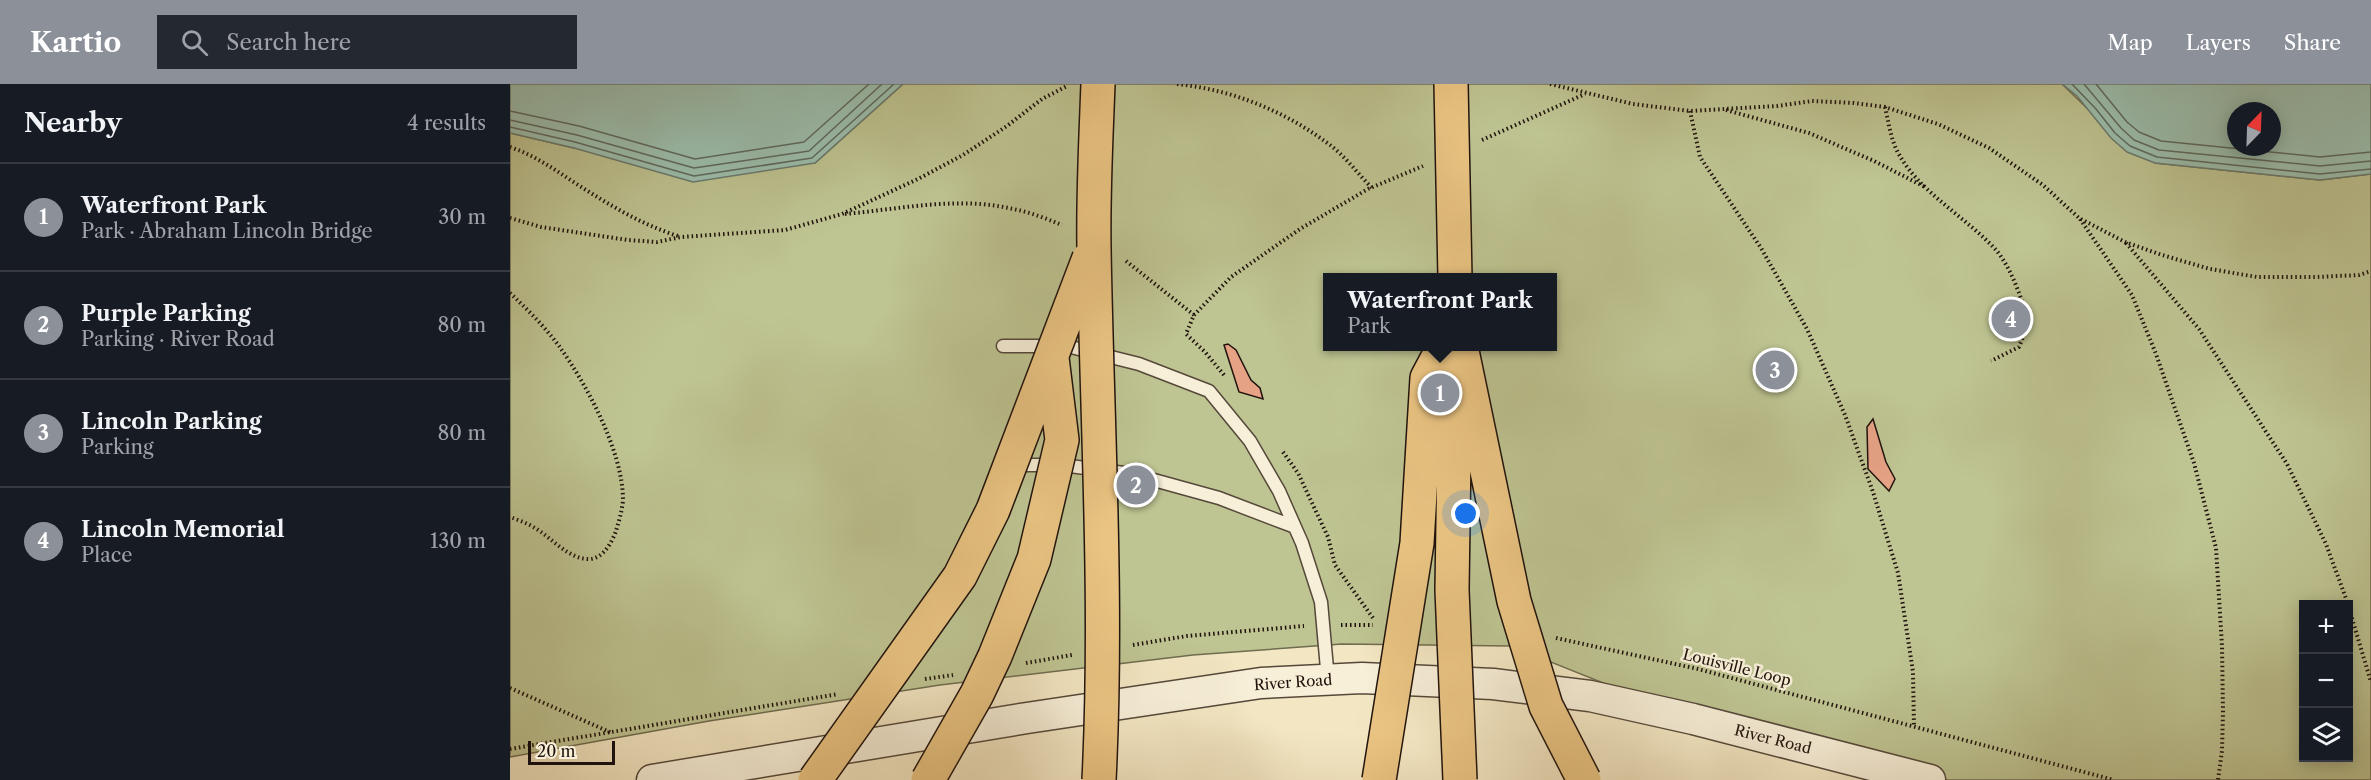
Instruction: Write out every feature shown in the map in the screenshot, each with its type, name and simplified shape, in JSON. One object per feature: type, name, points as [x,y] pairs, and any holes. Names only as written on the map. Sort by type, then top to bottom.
[{"type":"highway","points":[[1098,84],[1094,245],[1104,584],[1103,698],[1099,780]]},
{"type":"highway","points":[[1451,84],[1455,273]]},
{"type":"highway","points":[[816,780],[960,576],[993,510],[1094,245]]},
{"type":"highway","points":[[1378,780],[1417,543],[1427,378],[1441,351]]},
{"type":"highway","points":[[1456,351],[1452,590],[1460,780]]},
{"type":"highway","points":[[1462,351],[1514,601],[1546,706],[1584,780]]},
{"type":"highway","points":[[928,780],[977,694],[1008,626],[1034,559],[1062,440],[1052,353]]},
{"type":"street","name":"River Road","points":[[652,780],[1027,718],[1262,683],[1362,678],[1493,684],[1590,696],[1693,719],[1930,780]]},
{"type":"lane","points":[[1003,346],[1067,346],[1139,364],[1209,391],[1250,441],[1279,490],[1295,527],[1321,602],[1328,680]]},
{"type":"lane","points":[[1001,465],[1062,465],[1132,474],[1219,498],[1295,527]]},
{"type":"path","points":[[510,218],[541,227],[657,242],[681,237],[785,230],[842,214],[918,179],[963,155],[1042,99],[1070,84]]},
{"type":"path","points":[[1177,84],[1245,98],[1281,114],[1331,146],[1372,188]]},
{"type":"path","points":[[1550,84],[1633,104],[1690,111],[1777,106],[1812,101],[1885,107],[1921,118],[1989,148],[2043,185],[2079,218],[2133,295],[2194,463],[2216,548],[2222,646],[2223,712],[2222,751],[2218,780]]},
{"type":"path","points":[[1478,142],[1585,93]]},
{"type":"path","points":[[1885,107],[1900,158],[1928,189],[1971,225],[1998,253],[2020,294],[2030,321],[2019,347],[1991,362]]},
{"type":"path","points":[[1723,109],[1809,133],[1874,161],[1928,189]]},
{"type":"path","points":[[1690,111],[1700,157],[1761,248],[1807,329],[1845,415],[1873,492],[1898,573],[1913,672],[1914,727]]},
{"type":"path","points":[[510,147],[536,158],[649,227],[681,237]]},
{"type":"path","points":[[1124,260],[1194,315],[1231,277],[1300,229],[1372,188],[1425,165]]},
{"type":"path","points":[[842,214],[917,206],[981,205],[1013,208],[1066,227]]},
{"type":"path","points":[[2079,218],[2125,242],[2210,269],[2257,277],[2316,278],[2359,275],[2371,271]]},
{"type":"path","points":[[2125,242],[2199,329],[2287,464],[2326,544],[2346,600]]},
{"type":"path","points":[[510,292],[559,346],[581,381],[612,450],[621,482],[623,502],[612,542],[597,558],[589,560],[565,551],[533,526],[510,517]]},
{"type":"path","points":[[2353,622],[2371,682]]},
{"type":"path","points":[[1346,625],[1379,624]]},
{"type":"path","name":"Louisville Loop","points":[[1552,638],[1698,669],[2114,780]]},
{"type":"path","points":[[510,688],[612,733]]},
{"type":"green space","points":[[903,84],[2062,84],[2092,113],[2155,163],[2320,180],[2371,174],[2371,780],[1931,780],[1693,719],[1511,646],[1342,644],[1193,655],[940,685],[709,721],[510,757],[510,133],[574,148],[815,163]]},
{"type":"water","points":[[510,84],[903,84],[815,163],[693,182],[574,148],[510,133]]},
{"type":"water","points":[[2062,84],[2371,84],[2371,174],[2320,180],[2155,163],[2127,152],[2111,138],[2077,96]]},
{"type":"building","points":[[1228,344],[1236,350],[1251,380],[1260,388],[1263,399],[1239,392],[1224,345]]},
{"type":"building","points":[[1873,419],[1886,462],[1895,479],[1889,491],[1868,469],[1867,427]]},
{"type":"place","name":"Lincoln Memorial","points":[[2011,319]]},
{"type":"place","name":"Lincoln Parking","points":[[1775,370]]},
{"type":"place","name":"Waterfront Park","points":[[1440,393]]},
{"type":"place","name":"Purple Parking","points":[[1136,485]]}]
